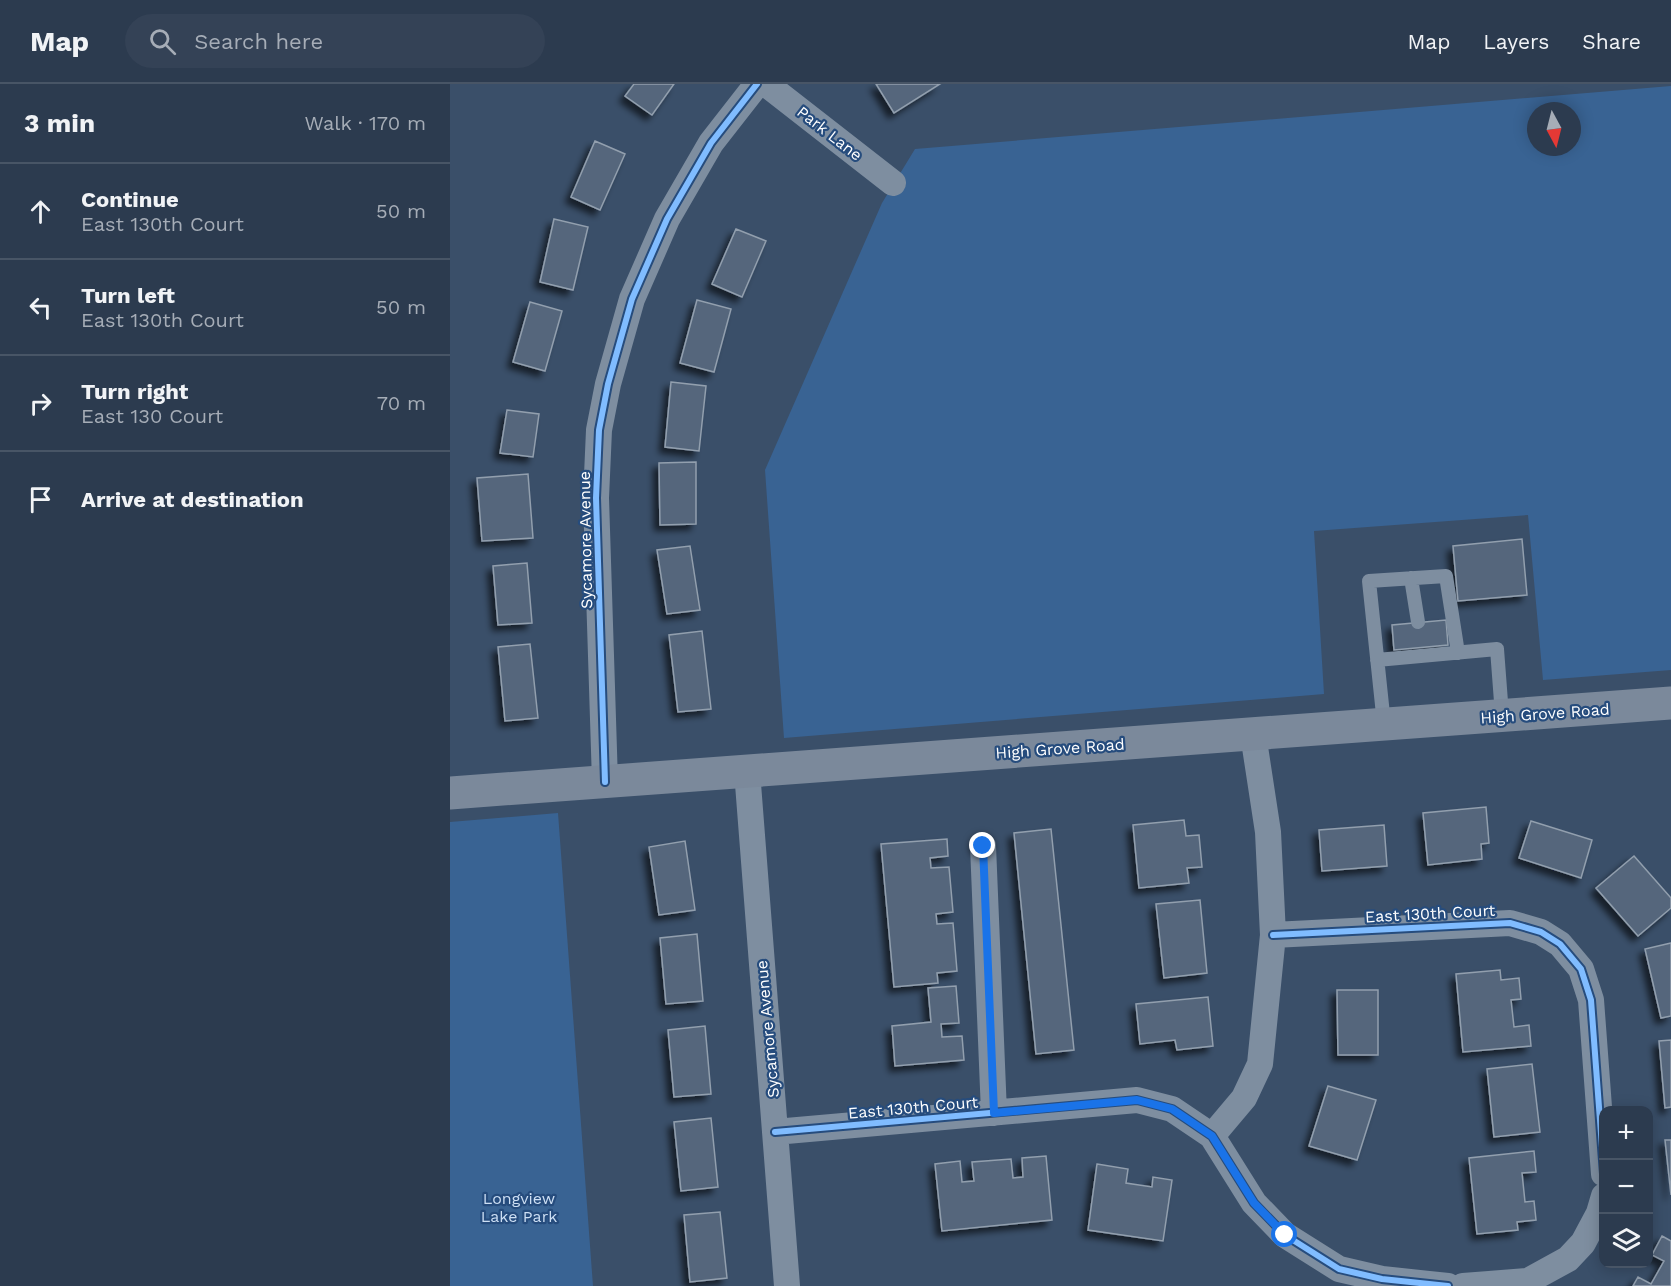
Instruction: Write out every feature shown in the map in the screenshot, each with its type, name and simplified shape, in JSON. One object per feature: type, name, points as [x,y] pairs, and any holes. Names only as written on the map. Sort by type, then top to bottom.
[{"type":"main road","name":"High Grove Road","points":[[450,793],[1671,703]]},
{"type":"street","name":"Sycamore Avenue","points":[[605,782],[596,498],[599,430],[608,384],[632,299],[667,219],[711,143],[757,84]]},
{"type":"street","name":"Park Lane","points":[[766,84],[893,183]]},
{"type":"street","points":[[1212,1136],[1244,1098],[1260,1064],[1273,935],[1268,832],[1253,734]]},
{"type":"street","name":"Sycamore Avenue","points":[[747,771],[788,1286]]},
{"type":"street","points":[[983,846],[994,1113]]},
{"type":"street","name":"East 130th Court","points":[[1273,935],[1510,923],[1541,932],[1560,944],[1581,969],[1591,1000],[1603,1160]]},
{"type":"street","name":"East 130th Court","points":[[776,1132],[1137,1100],[1172,1109],[1212,1136],[1254,1203],[1285,1235],[1339,1269],[1382,1280],[1448,1286]]},
{"type":"street","points":[[1463,1286],[1528,1281],[1568,1259],[1583,1243],[1599,1213]]},
{"type":"lane","points":[[1384,724],[1369,581],[1446,576],[1458,653]]},
{"type":"lane","points":[[1411,578],[1418,622]]},
{"type":"lane","points":[[1377,660],[1422,652],[1458,653],[1497,649],[1502,716]]},
{"type":"green space","points":[[1671,86],[1671,670],[1543,680],[1528,515],[1314,531],[1324,694],[784,738],[765,470],[882,203],[915,149]]},
{"type":"green space","name":"Longview Lake Park","points":[[558,813],[593,1286],[450,1286],[450,822]]},
{"type":"building","points":[[634,84],[674,84],[652,115],[625,96]]},
{"type":"building","points":[[876,84],[940,84],[894,113]]},
{"type":"building","points":[[595,141],[625,154],[600,210],[571,197]]},
{"type":"building","points":[[554,219],[588,227],[573,290],[540,282]]},
{"type":"building","points":[[736,229],[766,241],[742,297],[712,284]]},
{"type":"building","points":[[697,300],[731,309],[714,372],[680,363]]},
{"type":"building","points":[[530,302],[562,311],[545,371],[513,362]]},
{"type":"building","points":[[671,382],[706,386],[699,451],[665,447]]},
{"type":"building","points":[[507,410],[539,414],[533,457],[500,453]]},
{"type":"building","points":[[696,462],[696,524],[660,525],[659,463]]},
{"type":"building","points":[[528,474],[533,538],[482,541],[477,478]]},
{"type":"building","points":[[1522,539],[1527,595],[1458,601],[1453,546]]},
{"type":"building","points":[[690,546],[700,610],[667,614],[657,550]]},
{"type":"building","points":[[527,563],[532,623],[498,625],[493,566]]},
{"type":"building","points":[[1446,620],[1448,645],[1394,650],[1392,625]]},
{"type":"building","points":[[702,631],[711,709],[678,712],[669,635]]},
{"type":"building","points":[[530,644],[538,718],[505,721],[498,647]]},
{"type":"building","points":[[1486,807],[1489,843],[1481,844],[1482,859],[1428,865],[1423,813]]},
{"type":"building","points":[[1184,820],[1186,836],[1199,835],[1202,867],[1187,868],[1189,883],[1139,888],[1133,825]]},
{"type":"building","points":[[1531,821],[1592,840],[1581,878],[1519,858]]},
{"type":"building","points":[[1384,825],[1387,866],[1322,871],[1319,830]]},
{"type":"building","points":[[1051,829],[1074,1050],[1036,1054],[1014,833]]},
{"type":"building","points":[[947,839],[948,856],[930,858],[931,868],[949,867],[953,912],[936,914],[937,924],[953,923],[957,971],[937,973],[938,983],[894,987],[881,844]]},
{"type":"building","points":[[685,841],[695,910],[659,915],[649,847]]},
{"type":"building","points":[[1634,856],[1671,898],[1671,908],[1638,936],[1596,888]]},
{"type":"building","points":[[1200,900],[1207,973],[1164,978],[1156,904]]},
{"type":"building","points":[[697,934],[703,1001],[666,1004],[660,938]]},
{"type":"building","points":[[1671,943],[1671,1016],[1661,1018],[1645,949]]},
{"type":"building","points":[[1500,970],[1501,980],[1519,978],[1521,999],[1511,1000],[1514,1027],[1529,1025],[1531,1046],[1463,1052],[1456,974]]},
{"type":"building","points":[[956,986],[959,1023],[941,1024],[942,1037],[962,1036],[964,1060],[895,1066],[892,1026],[931,1022],[928,988]]},
{"type":"building","points":[[1337,990],[1378,990],[1378,1055],[1338,1055]]},
{"type":"building","points":[[1208,997],[1213,1046],[1177,1050],[1175,1040],[1140,1044],[1136,1004]]},
{"type":"building","points":[[705,1026],[711,1094],[674,1097],[668,1030]]},
{"type":"building","points":[[1671,1040],[1671,1107],[1665,1108],[1659,1041]]},
{"type":"building","points":[[1532,1064],[1540,1132],[1494,1137],[1487,1069]]},
{"type":"building","points":[[1328,1086],[1376,1100],[1357,1160],[1309,1146]]},
{"type":"building","points":[[711,1118],[718,1187],[681,1191],[674,1122]]},
{"type":"building","points":[[1665,1140],[1671,1140],[1671,1195]]},
{"type":"building","points":[[1534,1151],[1536,1172],[1522,1173],[1525,1202],[1534,1201],[1536,1220],[1517,1222],[1518,1230],[1477,1234],[1469,1158]]},
{"type":"building","points":[[1046,1156],[1052,1220],[942,1231],[935,1164],[960,1161],[962,1182],[974,1181],[972,1162],[1011,1159],[1013,1178],[1023,1177],[1022,1158]]},
{"type":"building","points":[[1097,1164],[1128,1169],[1126,1183],[1152,1187],[1153,1177],[1172,1180],[1163,1241],[1088,1230]]},
{"type":"building","points":[[720,1212],[727,1278],[690,1282],[684,1215]]},
{"type":"building","points":[[1662,1236],[1671,1241],[1671,1286],[1633,1286],[1638,1277],[1651,1284],[1664,1261],[1653,1256]]},
{"type":"cycle path","points":[[605,782],[596,498],[599,430],[608,384],[632,299],[667,219],[711,143],[757,84]]},
{"type":"cycle path","points":[[1273,935],[1510,923],[1541,932],[1560,944],[1581,969],[1591,1000],[1603,1160]]},
{"type":"cycle path","points":[[775,1132],[1137,1100],[1172,1109],[1212,1136],[1254,1203],[1285,1235],[1339,1269],[1382,1279],[1448,1286]]},
{"type":"route","points":[[983,846],[994,1113],[1137,1100],[1172,1109],[1212,1136],[1254,1203],[1285,1235]]}]
